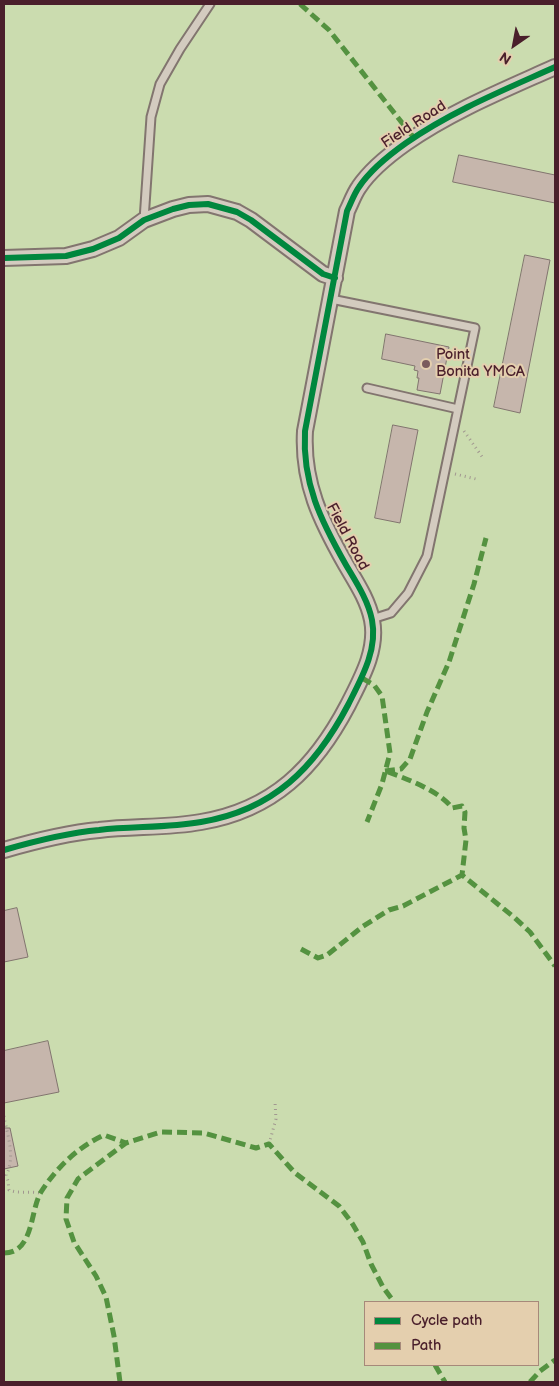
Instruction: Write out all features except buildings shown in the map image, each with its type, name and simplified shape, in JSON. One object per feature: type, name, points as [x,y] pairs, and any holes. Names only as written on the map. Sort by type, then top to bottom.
[{"type":"street","name":"Field Road","points":[[4,850],[44,838],[72,833],[200,822],[223,818],[267,799],[284,787],[309,765],[328,740],[362,678],[373,642],[372,619],[359,588],[315,503],[306,471],[304,450],[305,431],[348,211],[359,187],[384,159],[440,121],[468,106],[555,67]]},
{"type":"street","points":[[4,258],[66,256],[93,249],[119,238],[144,220],[173,209],[208,204],[221,206],[251,220],[323,274],[335,278]]},
{"type":"lane","points":[[144,220],[151,117],[160,84],[180,49],[210,4]]},
{"type":"lane","points":[[331,299],[475,328],[426,556],[408,593],[391,613],[372,619]]},
{"type":"lane","points":[[367,388],[458,408]]},
{"type":"path","points":[[473,445],[483,458]]},
{"type":"path","points":[[462,475],[476,479]]},
{"type":"path","points":[[269,1144],[276,1119],[275,1102]]},
{"type":"path","points":[[4,1116],[11,1160],[6,1176],[9,1190],[14,1192],[29,1191],[40,1193]]},
{"type":"green space","points":[[4,4],[555,4],[555,1382],[4,1382]]},
{"type":"marked path","points":[[300,4],[329,30],[414,138]]},
{"type":"marked path","points":[[385,771],[401,769],[410,759],[427,712],[449,662],[474,584],[486,538]]},
{"type":"marked path","points":[[362,678],[374,685],[382,696],[390,753],[382,784],[367,822]]},
{"type":"marked path","points":[[388,772],[440,796],[452,808],[462,806],[465,812],[464,828],[466,840],[462,875]]},
{"type":"marked path","points":[[301,949],[318,958],[327,955],[362,927],[389,910],[403,906],[462,875],[530,932],[555,966]]},
{"type":"marked path","points":[[120,1382],[114,1336],[106,1297],[96,1276],[74,1242],[66,1219],[67,1198],[78,1179],[126,1143],[161,1132],[204,1133],[256,1148],[269,1144],[295,1173],[339,1206],[363,1242],[371,1264],[383,1287],[393,1301]]},
{"type":"marked path","points":[[4,1253],[14,1251],[21,1246],[30,1229],[37,1200],[41,1192],[54,1174],[69,1159],[85,1145],[104,1135],[126,1143]]},
{"type":"marked path","points":[[530,1382],[540,1371],[555,1360]]},
{"type":"marked path","points":[[436,1366],[445,1382]]},
{"type":"cycle path","points":[[4,850],[75,833],[189,824],[227,816],[250,808],[289,783],[306,767],[321,748],[335,728],[363,675],[373,642],[372,620],[365,598],[337,549],[315,501],[310,485],[305,450],[305,431],[347,211],[357,190],[369,174],[406,143],[460,111],[555,67]]},
{"type":"cycle path","points":[[4,258],[66,256],[93,249],[119,238],[144,220],[173,209],[189,205],[208,204],[237,212],[251,220],[323,274],[335,278]]},
{"type":"place","name":"Point Bonita YMCA","points":[[426,364]]}]
